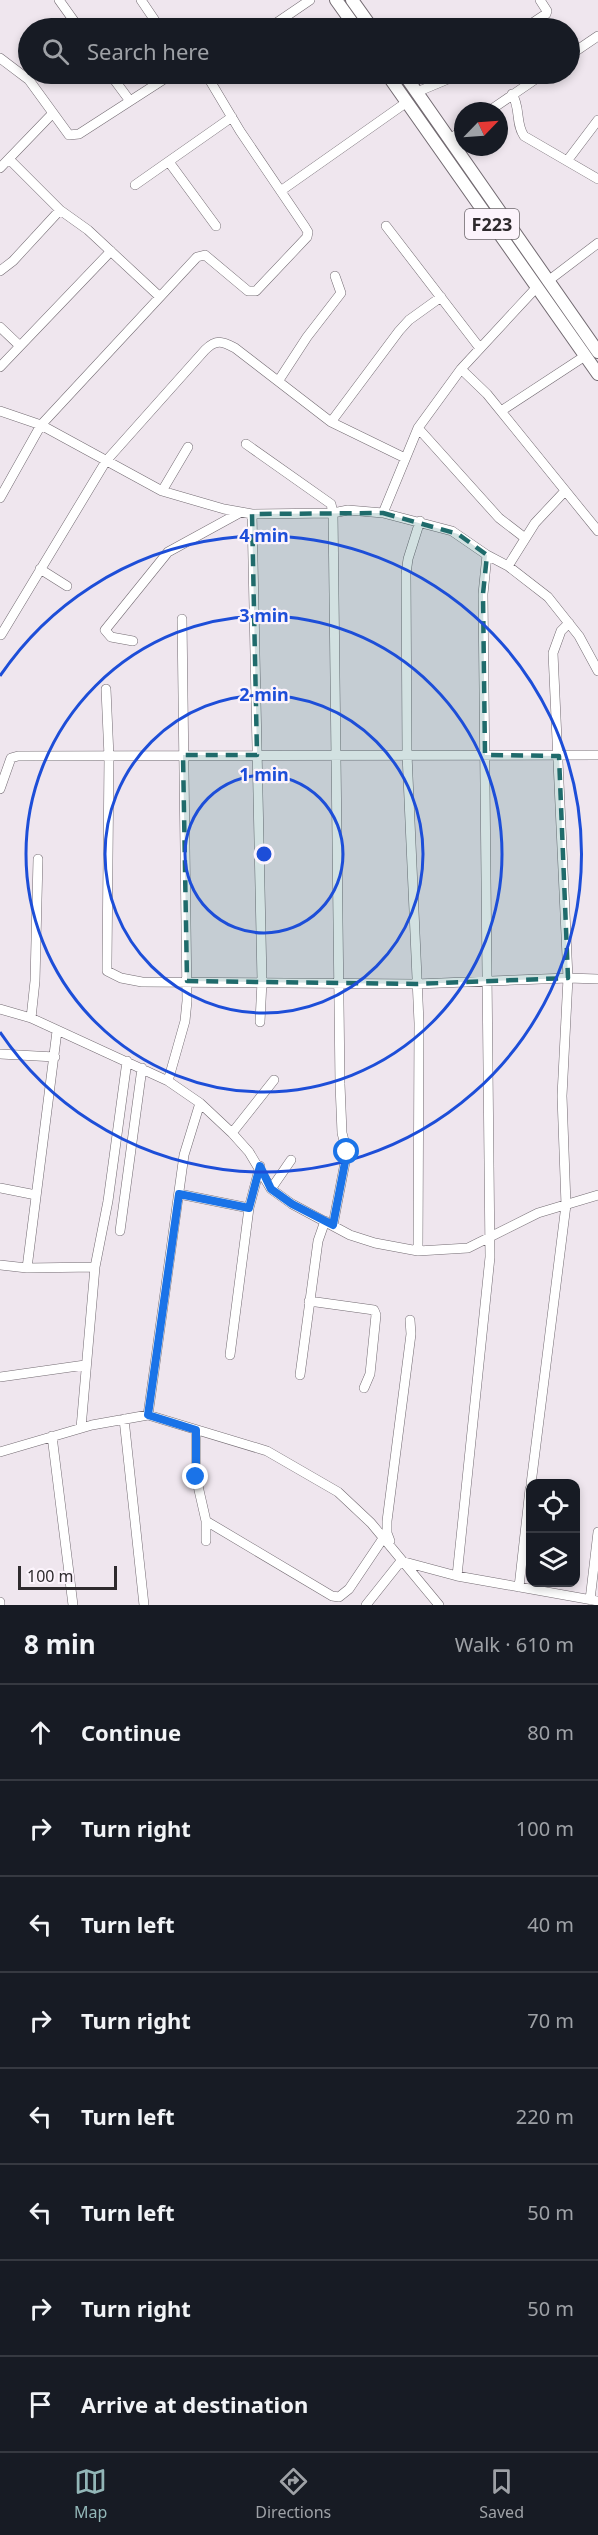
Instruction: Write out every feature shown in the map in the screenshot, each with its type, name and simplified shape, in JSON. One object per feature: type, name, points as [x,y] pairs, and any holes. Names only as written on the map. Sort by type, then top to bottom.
[{"type":"main road","points":[[336,0],[349,18]]},
{"type":"main road","points":[[352,0],[365,18]]},
{"type":"main road","name":"F223","points":[[394,84],[598,374]]},
{"type":"main road","name":"F223","points":[[411,84],[598,352]]},
{"type":"street","points":[[58,0],[72,18]]},
{"type":"street","points":[[141,0],[153,18]]},
{"type":"street","points":[[284,18],[310,0]]},
{"type":"street","points":[[540,0],[547,11],[540,18]]},
{"type":"street","points":[[580,48],[598,36]]},
{"type":"street","points":[[2,64],[18,73]]},
{"type":"street","points":[[32,84],[69,135],[75,135],[156,84]]},
{"type":"street","points":[[117,84],[130,101]]},
{"type":"street","points":[[0,498],[41,425],[201,254],[248,291],[256,291],[307,237],[308,232],[282,190],[212,84]]},
{"type":"street","points":[[417,92],[436,84]]},
{"type":"street","points":[[501,102],[528,84]]},
{"type":"street","points":[[512,94],[518,108],[518,123],[524,136],[598,179]]},
{"type":"street","points":[[282,190],[407,102]]},
{"type":"street","points":[[0,168],[53,113]]},
{"type":"street","points":[[135,185],[232,117]]},
{"type":"street","points":[[567,161],[598,120]]},
{"type":"street","points":[[450,139],[454,136]]},
{"type":"street","points":[[9,159],[60,210],[88,230],[160,297]]},
{"type":"street","points":[[169,162],[216,226]]},
{"type":"street","points":[[0,271],[13,261],[60,210]]},
{"type":"street","points":[[386,226],[479,347]]},
{"type":"street","points":[[548,281],[598,243]]},
{"type":"street","points":[[0,367],[111,251]]},
{"type":"street","points":[[279,380],[306,337],[341,293],[334,276]]},
{"type":"street","points":[[382,513],[418,428],[479,347],[536,288]]},
{"type":"street","points":[[331,422],[399,331],[441,297]]},
{"type":"street","points":[[0,327],[20,346]]},
{"type":"street","points":[[1,635],[106,461],[205,350],[216,341],[223,341],[235,348],[331,422],[405,458]]},
{"type":"street","points":[[501,411],[585,356]]},
{"type":"street","points":[[461,369],[501,411],[598,531]]},
{"type":"street","points":[[0,411],[41,425],[162,491],[241,512],[252,514],[333,513],[348,510],[382,513],[452,531],[487,555],[508,566],[548,597],[579,636],[598,671]]},
{"type":"street","points":[[418,428],[492,511],[525,538]]},
{"type":"street","points":[[246,444],[331,504],[333,513],[340,1084],[342,1133],[347,1152],[329,1223],[318,1241],[300,1375]]},
{"type":"street","points":[[162,491],[188,447]]},
{"type":"street","points":[[508,566],[535,523],[565,491]]},
{"type":"street","points":[[133,641],[111,637],[105,630],[164,555],[241,512]]},
{"type":"street","points":[[252,514],[262,981],[260,1022]]},
{"type":"street","points":[[418,1251],[419,1023],[407,754],[406,567],[420,521]]},
{"type":"street","points":[[457,1576],[490,1257],[483,594],[487,555]]},
{"type":"street","points":[[40,569],[67,586]]},
{"type":"street","points":[[168,1081],[185,1021],[187,981],[182,619]]},
{"type":"street","points":[[532,1479],[566,1205],[562,1096],[568,978],[553,653],[561,631],[569,623]]},
{"type":"street","points":[[106,689],[109,757],[107,971],[121,978],[142,982],[262,981],[416,984],[487,980],[598,979]]},
{"type":"street","points":[[0,789],[6,766],[11,758],[18,756],[598,755]]},
{"type":"street","points":[[31,1018],[35,981],[38,859]]},
{"type":"street","points":[[0,1009],[31,1018],[168,1081],[200,1103],[232,1133],[260,1166],[271,1189],[292,1204],[350,1235],[375,1243],[418,1251],[468,1248],[538,1213],[598,1195]]},
{"type":"street","points":[[27,1268],[57,1031]]},
{"type":"street","points":[[0,1054],[55,1057]]},
{"type":"street","points":[[81,1428],[95,1267],[108,1201],[127,1061]]},
{"type":"street","points":[[120,1231],[142,1068]]},
{"type":"street","points":[[232,1133],[274,1080]]},
{"type":"street","points":[[148,1415],[184,1155],[200,1103]]},
{"type":"street","points":[[271,1189],[291,1160]]},
{"type":"street","points":[[230,1355],[249,1208],[260,1166]]},
{"type":"street","points":[[0,1188],[36,1194]]},
{"type":"street","points":[[179,1194],[249,1208]]},
{"type":"street","points":[[0,1265],[27,1268],[95,1267]]},
{"type":"street","points":[[309,1301],[374,1311],[376,1315],[370,1374],[364,1388]]},
{"type":"street","points":[[401,1562],[387,1533],[411,1334],[410,1320]]},
{"type":"street","points":[[0,1377],[85,1365]]},
{"type":"street","points":[[0,1452],[81,1428],[148,1415],[267,1451],[338,1492],[384,1537],[401,1562],[439,1605]]},
{"type":"street","points":[[124,1419],[144,1605]]},
{"type":"street","points":[[196,1430],[196,1477],[206,1521],[206,1541]]},
{"type":"street","points":[[52,1436],[73,1605]]},
{"type":"street","points":[[206,1521],[332,1596],[339,1597],[349,1588],[384,1537]]},
{"type":"street","points":[[519,1587],[526,1530]]},
{"type":"street","points":[[401,1562],[457,1576],[594,1601],[598,1532]]},
{"type":"street","points":[[366,1605],[401,1562]]},
{"type":"highlighted area","points":[[383,513],[458,534],[487,555],[483,594],[485,755],[559,756],[568,978],[416,984],[187,981],[183,755],[257,755],[252,514]]},
{"type":"route","points":[[196,1477],[196,1430],[148,1415],[179,1194],[249,1208],[256,1173],[260,1166],[271,1189],[292,1204],[333,1225],[347,1152]]}]
